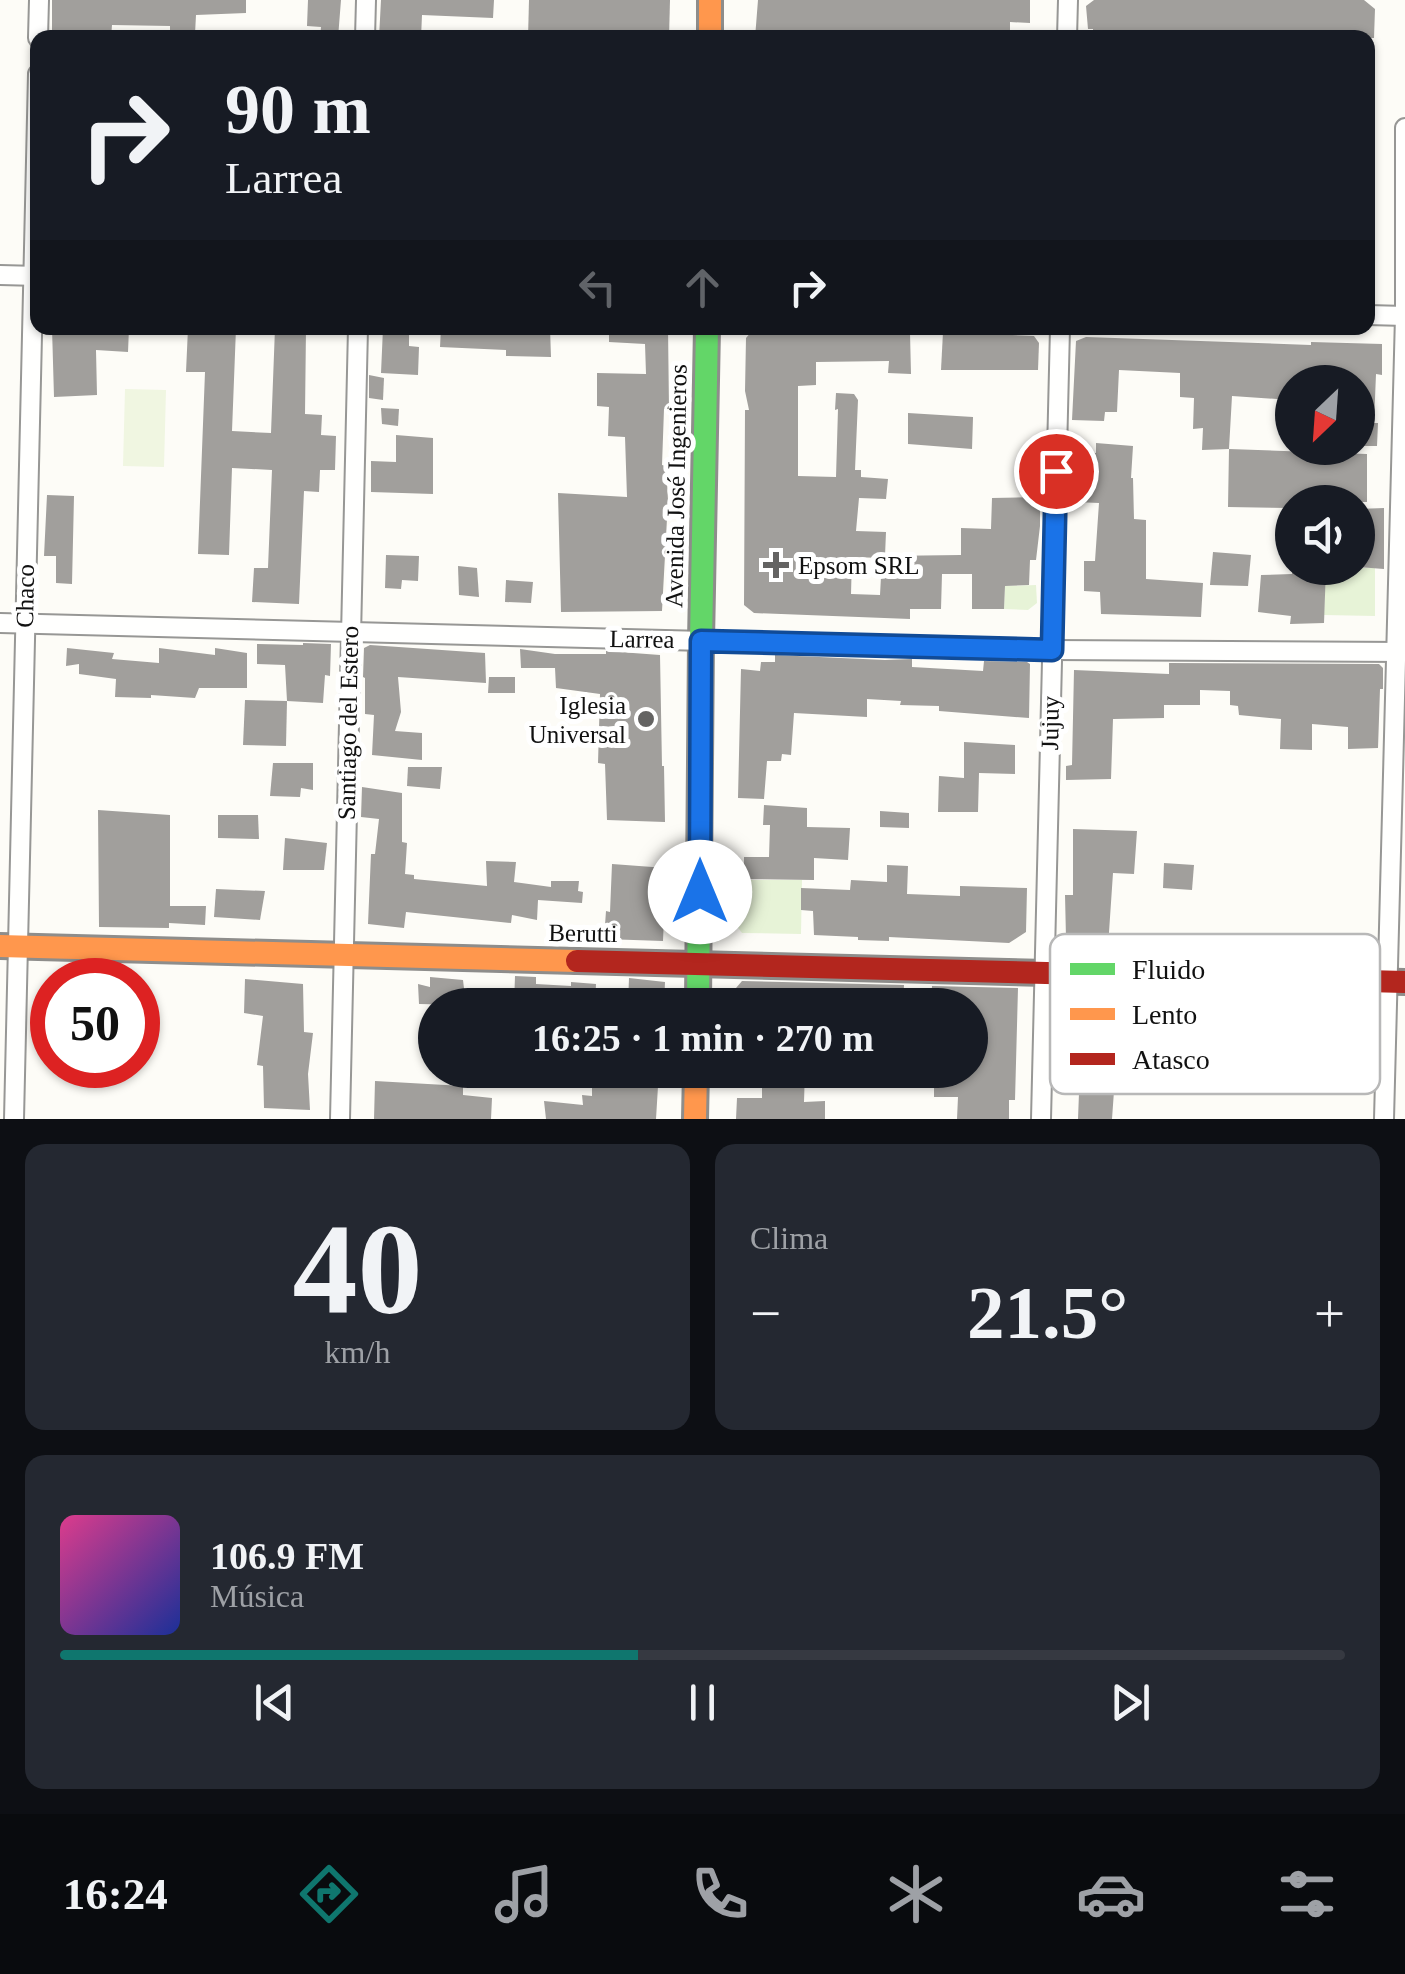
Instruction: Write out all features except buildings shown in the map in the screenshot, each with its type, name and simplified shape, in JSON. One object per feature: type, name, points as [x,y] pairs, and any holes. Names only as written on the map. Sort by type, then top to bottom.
[{"type":"street","points":[[38,30],[39,0]]},
{"type":"street","points":[[365,30],[366,0]]},
{"type":"street","points":[[710,0],[710,30]]},
{"type":"street","points":[[1067,30],[1068,0]]},
{"type":"street","points":[[1384,1119],[1396,981],[1405,128]]},
{"type":"street","points":[[0,275],[30,276]]},
{"type":"street","points":[[1375,315],[1405,316]]},
{"type":"street","name":"Chaco","points":[[14,1119],[8,946],[33,335]]},
{"type":"street","name":"Santiago del Estero","points":[[340,1119],[358,335]]},
{"type":"street","name":"Avenida José Ingenieros","points":[[698,988],[707,335]]},
{"type":"street","name":"Jujuy","points":[[1041,1119],[1060,335]]},
{"type":"street","name":"Larrea","points":[[0,623],[1052,650],[1400,652]]},
{"type":"street","name":"Berutti","points":[[8,946],[1050,972]]},
{"type":"street","points":[[695,1119],[696,1088]]},
{"type":"green space","points":[[125,389],[166,390],[164,467],[123,466]]},
{"type":"green space","points":[[1036,585],[1037,603],[1028,610],[1004,609],[1005,586]]},
{"type":"green space","points":[[1325,585],[1375,585],[1375,616],[1324,615]]},
{"type":"green space","points":[[738,880],[802,880],[801,934],[742,933],[736,925]]},
{"type":"traffic: fast","points":[[698,988],[707,335]]},
{"type":"traffic: slow","points":[[710,0],[710,30]]},
{"type":"traffic: slow","points":[[0,946],[577,961]]},
{"type":"traffic: slow","points":[[695,1119],[696,1088]]},
{"type":"traffic: jam","points":[[577,961],[1050,973]]},
{"type":"traffic: jam","points":[[1380,981],[1405,982]]},
{"type":"place","name":"Epsom SRL","points":[[776,565]]},
{"type":"place","name":"Iglesia Universal","points":[[646,719]]},
{"type":"route","points":[[700,892],[701,641],[1052,650],[1056,471]]}]
